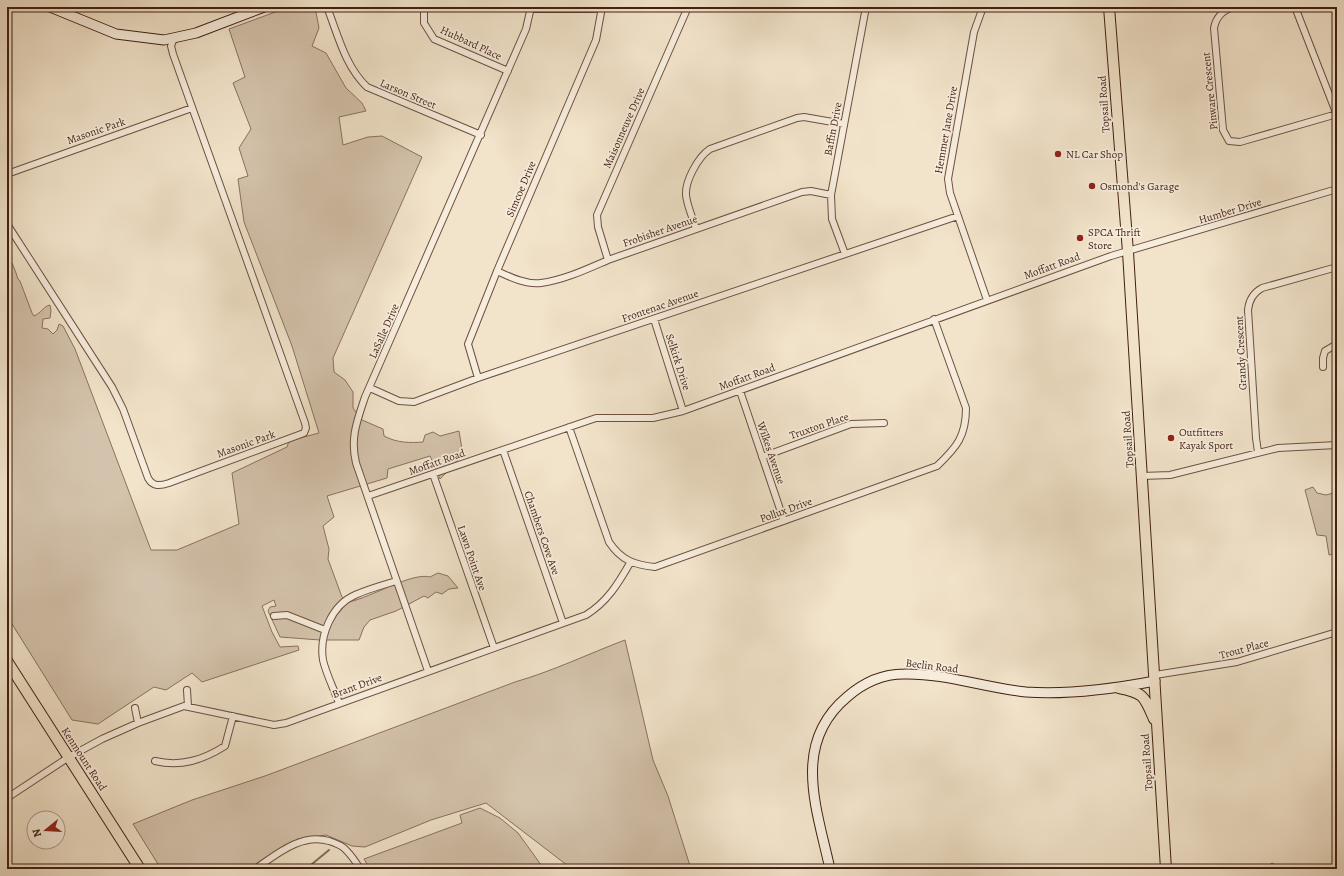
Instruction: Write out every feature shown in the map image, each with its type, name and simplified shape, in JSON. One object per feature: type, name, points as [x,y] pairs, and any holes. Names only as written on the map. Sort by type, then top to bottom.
[{"type":"main road","name":"Topsail Road","points":[[1109,7],[1128,252],[1166,869]]},
{"type":"main road","name":"Kenmount Road","points":[[7,661],[140,869]]},
{"type":"main road","points":[[1118,688],[1135,691],[1145,698],[1156,726]]},
{"type":"street","points":[[50,7],[116,34],[164,40],[196,33],[264,7]]},
{"type":"street","name":"Larson Street","points":[[327,7],[350,68],[357,78],[367,87],[481,135]]},
{"type":"street","name":"Hubbard Place","points":[[424,7],[424,23],[434,39],[508,71]]},
{"type":"street","points":[[531,8],[603,7]]},
{"type":"street","name":"Simcoe Drive","points":[[478,378],[468,344],[497,271],[596,40],[603,7]]},
{"type":"street","name":"Maisonneuve Drive","points":[[608,260],[598,227],[597,215],[688,7]]},
{"type":"street","name":"Baffin Drive","points":[[846,254],[832,219],[831,195],[866,7]]},
{"type":"street","name":"Hemmer Jane Drive","points":[[983,7],[974,32],[948,179],[949,188],[958,216],[987,300]]},
{"type":"street","name":"Pinware Crescent","points":[[1232,7],[1220,14],[1215,21],[1214,28],[1223,130],[1229,141],[1240,142],[1337,114]]},
{"type":"street","points":[[1295,7],[1337,114]]},
{"type":"street","name":"LaSalle Drive","points":[[428,671],[356,463],[353,444],[356,424],[370,388],[526,29],[531,8]]},
{"type":"street","name":"Masonic Park","points":[[7,224],[114,391],[123,409],[147,475],[153,484],[160,486],[169,483],[301,434],[305,430],[305,423],[173,54],[172,46],[174,38]]},
{"type":"street","name":"Masonic Park","points":[[7,174],[192,108]]},
{"type":"street","points":[[696,229],[686,195],[694,168],[704,153],[710,149],[797,118],[804,117],[844,124]]},
{"type":"street","name":"Humber Drive","points":[[1128,252],[1337,189]]},
{"type":"street","name":"Frobisher Avenue","points":[[497,271],[519,281],[540,283],[585,270],[608,260],[802,192],[811,191],[831,195]]},
{"type":"street","name":"Frontenac Avenue","points":[[370,388],[399,401],[414,402],[478,378],[958,216]]},
{"type":"street","name":"Moffatt Road","points":[[368,496],[601,418],[653,418],[683,411],[987,300],[1111,256],[1128,252]]},
{"type":"street","name":"Grandy Crescent","points":[[1258,452],[1248,310],[1250,301],[1254,293],[1262,288],[1337,267]]},
{"type":"street","name":"Selkirk Drive","points":[[654,319],[683,411]]},
{"type":"street","name":"Pollux Drive","points":[[569,428],[609,542],[616,553],[630,563],[655,567],[937,466],[960,442],[964,431],[966,408],[934,319]]},
{"type":"street","points":[[1323,367],[1325,351],[1337,344]]},
{"type":"street","name":"Wilkes Avenue","points":[[740,391],[784,520]]},
{"type":"street","name":"Truxton Place","points":[[762,456],[852,424],[884,423]]},
{"type":"street","points":[[1142,476],[1170,475],[1278,448],[1337,446]]},
{"type":"street","name":"Chambers Cove Ave","points":[[503,450],[563,623]]},
{"type":"street","name":"Lawn Point Ave","points":[[433,474],[494,648]]},
{"type":"street","name":"Brant Drive","points":[[188,706],[274,724],[286,723],[586,615],[598,608],[617,586],[630,563]]},
{"type":"street","points":[[339,703],[323,660],[322,647],[325,630],[332,615],[342,604],[354,595],[396,581]]},
{"type":"street","points":[[274,616],[287,615],[325,630]]},
{"type":"street","name":"Trout Place","points":[[1155,678],[1237,662],[1337,632]]},
{"type":"street","name":"Beclin Road","points":[[830,869],[814,793],[812,757],[817,737],[826,719],[840,704],[864,684],[889,675],[920,674],[1000,689],[1028,692],[1070,692],[1118,688],[1155,678]]},
{"type":"street","points":[[7,798],[69,757],[102,739],[138,722],[188,706],[187,690]]},
{"type":"street","points":[[135,708],[138,722]]},
{"type":"street","points":[[155,761],[169,764],[184,764],[214,753],[225,746],[233,716]]},
{"type":"street","points":[[255,869],[288,847],[301,841],[312,839],[330,841],[345,848],[360,869]]},
{"type":"shaded area","points":[[289,7],[315,7],[319,28],[312,46],[326,53],[346,88],[362,103],[366,111],[339,117],[343,145],[368,137],[382,136],[422,157],[333,358],[334,372],[345,380],[353,392],[353,408],[362,420],[383,429],[384,436],[404,442],[423,442],[425,435],[433,432],[440,436],[459,431],[463,455],[440,479],[430,456],[388,469],[387,478],[327,496],[334,517],[323,526],[329,549],[328,559],[342,597],[349,602],[403,581],[422,576],[430,577],[438,573],[448,576],[458,588],[449,589],[442,594],[436,592],[428,598],[424,596],[396,611],[370,620],[364,627],[359,640],[320,640],[280,637],[268,611],[270,607],[276,606],[274,600],[262,606],[272,632],[280,647],[298,646],[299,650],[202,682],[192,673],[166,690],[154,687],[98,724],[72,720],[7,616],[7,252],[34,316],[50,305],[50,318],[43,319],[42,328],[48,329],[53,334],[57,330],[59,324],[63,326],[75,349],[151,550],[177,550],[239,524],[232,473],[287,447],[289,441],[319,433],[292,346],[244,222],[238,179],[248,176],[239,148],[251,129],[233,83],[245,77],[229,29]]},
{"type":"shaded area","points":[[1313,487],[1317,493],[1326,495],[1337,492],[1337,553],[1329,555],[1326,536],[1317,535],[1305,490]]},
{"type":"shaded area","points":[[625,640],[653,760],[668,796],[691,869],[572,869],[486,803],[431,820],[365,847],[352,846],[326,835],[298,839],[249,869],[161,869],[133,824],[192,800],[265,776],[515,682],[543,673]]},
{"type":"shaded area","points":[[480,808],[500,818],[518,833],[544,869],[370,869],[364,859],[462,823],[460,815]]},
{"type":"shaded area","points":[[1272,863],[1280,866],[1304,867],[1308,869],[1267,869],[1266,867]]},
{"type":"waterway","points":[[306,869],[329,850]]},
{"type":"place","name":"NL Car Shop","points":[[1058,154]]},
{"type":"place","name":"Osmond's Garage","points":[[1092,186]]},
{"type":"place","name":"SPCA Thrift Store","points":[[1080,238]]},
{"type":"place","name":"Outfitters Kayak Sport","points":[[1171,438]]}]
